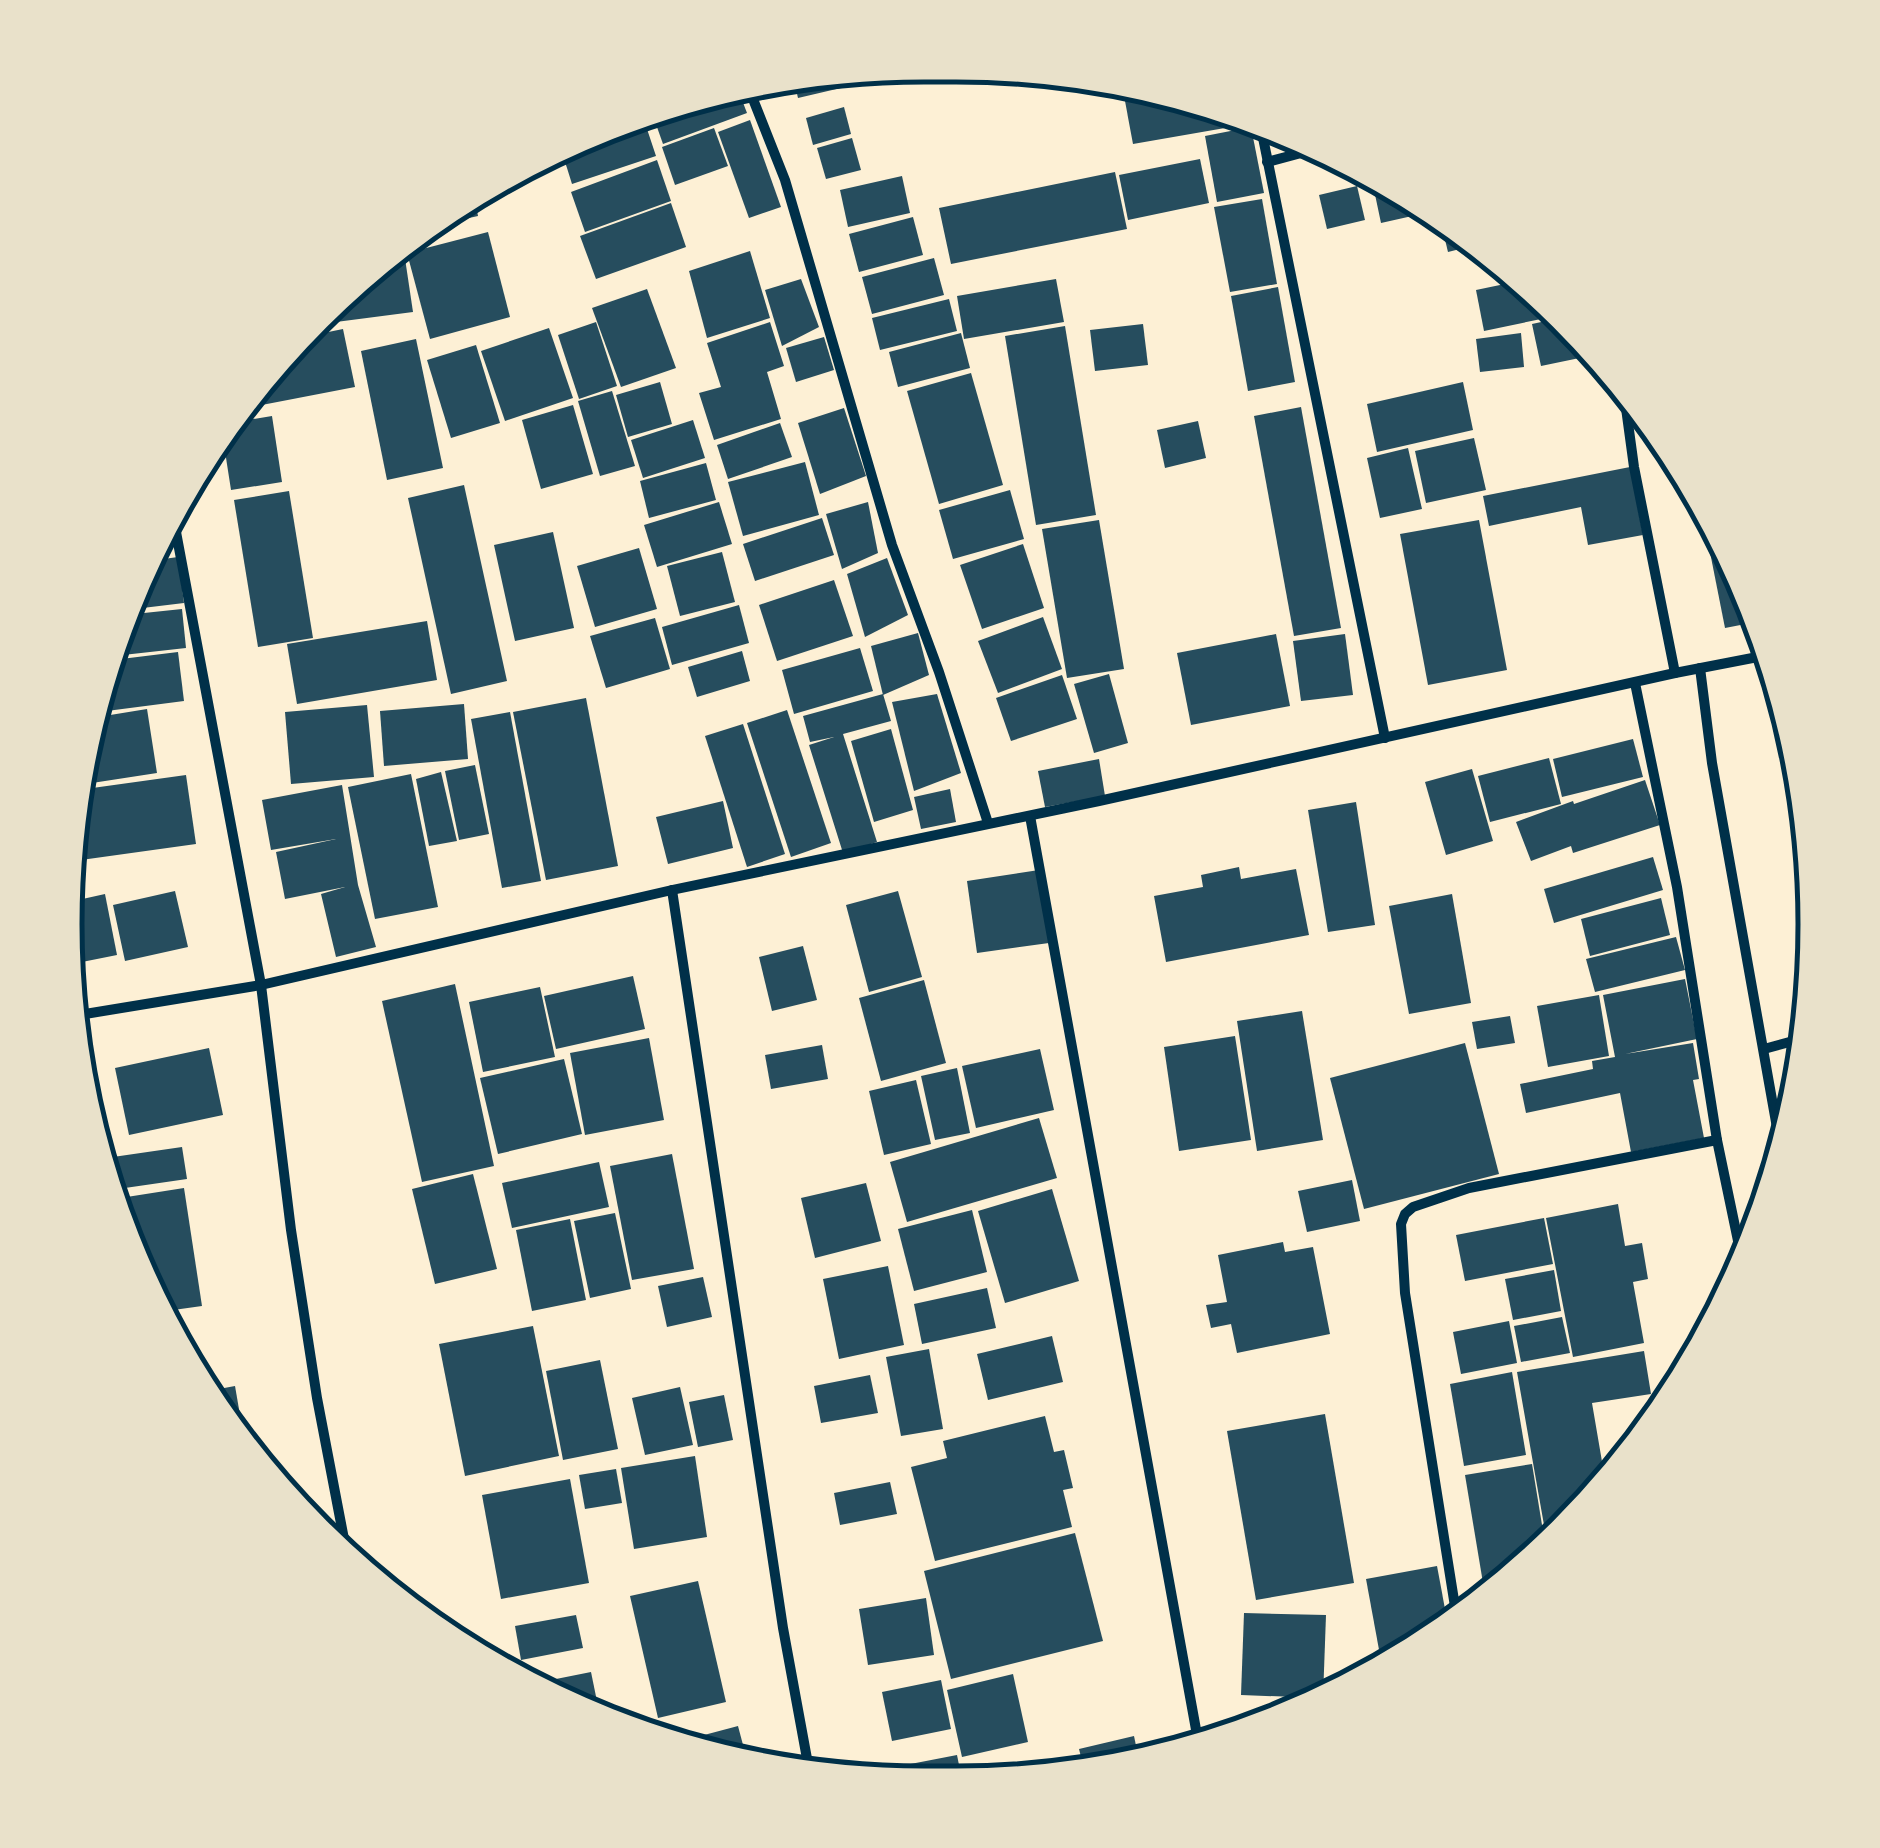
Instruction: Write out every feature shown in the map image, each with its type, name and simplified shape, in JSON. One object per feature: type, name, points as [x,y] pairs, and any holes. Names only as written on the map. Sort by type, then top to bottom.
[{"type":"street","points":[[754,100],[785,180],[892,545],[933,654],[988,822]]},
{"type":"street","points":[[1263,141],[1385,738]]},
{"type":"street","points":[[1267,162],[1294,154]]},
{"type":"street","points":[[1627,416],[1675,672]]},
{"type":"street","points":[[177,537],[260,985],[291,1230],[338,1528]]},
{"type":"street","points":[[88,1014],[260,985],[672,890],[1754,658]]},
{"type":"street","points":[[1700,668],[1731,877],[1775,1115]]},
{"type":"street","points":[[1635,683],[1677,887],[1717,1140],[1737,1236]]},
{"type":"street","points":[[1030,816],[1197,1730]]},
{"type":"street","points":[[672,890],[783,1628],[807,1757]]},
{"type":"street","points":[[1764,1049],[1789,1042]]},
{"type":"street","points":[[1454,1602],[1405,1293],[1401,1224],[1405,1214],[1413,1207],[1470,1188],[1717,1140]]},
{"type":"building","points":[[845,87],[798,98],[797,93]]},
{"type":"building","points":[[1125,100],[1227,128],[1133,144]]},
{"type":"building","points":[[743,103],[747,113],[663,144],[657,126]]},
{"type":"building","points":[[844,107],[851,134],[813,145],[806,118]]},
{"type":"building","points":[[750,120],[781,207],[749,218],[718,132]]},
{"type":"building","points":[[714,128],[728,166],[675,185],[662,147]]},
{"type":"building","points":[[647,130],[656,156],[572,184],[565,163]]},
{"type":"building","points":[[1234,130],[1253,137],[1264,193],[1217,202],[1205,136]]},
{"type":"building","points":[[852,138],[861,170],[826,179],[817,148]]},
{"type":"building","points":[[1200,159],[1209,203],[1128,220],[1119,175]]},
{"type":"building","points":[[657,160],[671,201],[585,232],[571,192]]},
{"type":"building","points":[[1115,172],[1127,229],[951,264],[939,208]]},
{"type":"building","points":[[902,176],[910,213],[848,227],[840,190]]},
{"type":"building","points":[[1357,186],[1365,220],[1327,229],[1319,195]]},
{"type":"building","points":[[1375,194],[1411,216],[1381,223]]},
{"type":"building","points":[[1262,199],[1277,284],[1230,292],[1214,207]]},
{"type":"building","points":[[671,203],[686,247],[596,279],[580,236]]},
{"type":"building","points":[[913,217],[923,255],[859,272],[849,234]]},
{"type":"building","points":[[488,232],[510,317],[430,339],[409,259],[421,249]]},
{"type":"building","points":[[1445,239],[1459,249],[1448,252]]},
{"type":"building","points":[[750,251],[770,318],[707,338],[689,271]]},
{"type":"building","points":[[934,258],[944,295],[872,314],[862,277]]},
{"type":"building","points":[[405,261],[413,312],[336,322]]},
{"type":"building","points":[[801,279],[819,327],[782,346],[765,290]]},
{"type":"building","points":[[1056,279],[1064,322],[964,339],[957,296]]},
{"type":"building","points":[[1503,284],[1541,319],[1484,331],[1476,290]]},
{"type":"building","points":[[1278,287],[1295,382],[1248,391],[1231,296]]},
{"type":"building","points":[[647,289],[676,368],[621,387],[592,308]]},
{"type":"building","points":[[949,299],[957,331],[880,350],[872,318]]},
{"type":"building","points":[[596,322],[617,386],[579,399],[558,335]]},
{"type":"building","points":[[770,322],[784,366],[767,372],[781,419],[714,440],[699,393],[721,387],[707,343]]},
{"type":"building","points":[[1543,322],[1579,358],[1541,366],[1532,324]]},
{"type":"building","points":[[1143,324],[1148,365],[1095,371],[1090,330]]},
{"type":"building","points":[[1065,326],[1096,515],[1036,525],[1005,336]]},
{"type":"building","points":[[549,328],[573,398],[505,421],[481,351]]},
{"type":"building","points":[[343,329],[355,387],[262,405],[291,369],[326,333]]},
{"type":"building","points":[[961,333],[970,368],[898,387],[889,352]]},
{"type":"building","points":[[1521,333],[1524,367],[1480,372],[1476,339]]},
{"type":"building","points":[[824,337],[834,370],[796,382],[786,348]]},
{"type":"building","points":[[416,339],[443,468],[387,480],[361,351]]},
{"type":"building","points":[[476,345],[500,423],[451,438],[427,360]]},
{"type":"building","points":[[971,373],[1003,485],[939,504],[907,391]]},
{"type":"building","points":[[660,382],[672,424],[628,437],[616,395]]},
{"type":"building","points":[[1463,382],[1473,430],[1377,452],[1367,404]]},
{"type":"building","points":[[612,391],[635,466],[600,476],[578,401]]},
{"type":"building","points":[[573,405],[593,474],[541,489],[522,420]]},
{"type":"building","points":[[1301,407],[1341,628],[1294,636],[1254,416]]},
{"type":"building","points":[[844,408],[866,476],[820,494],[798,423]]},
{"type":"building","points":[[272,416],[282,482],[231,490],[225,454],[251,419]]},
{"type":"building","points":[[693,420],[705,458],[643,478],[631,440]]},
{"type":"building","points":[[1198,421],[1206,458],[1165,468],[1157,430]]},
{"type":"building","points":[[780,423],[792,457],[728,479],[717,445]]},
{"type":"building","points":[[1474,438],[1486,490],[1426,503],[1415,451]]},
{"type":"building","points":[[1408,448],[1422,509],[1380,518],[1367,458]]},
{"type":"building","points":[[805,462],[819,515],[743,536],[728,482]]},
{"type":"building","points":[[706,463],[716,500],[649,518],[640,481]]},
{"type":"building","points":[[1630,467],[1643,535],[1588,545],[1581,507],[1489,526],[1483,496]]},
{"type":"building","points":[[464,485],[507,681],[451,694],[408,498]]},
{"type":"building","points":[[1010,490],[1024,539],[953,559],[939,510]]},
{"type":"building","points":[[289,491],[313,638],[258,647],[234,500]]},
{"type":"building","points":[[719,502],[732,544],[657,567],[644,525]]},
{"type":"building","points":[[868,502],[878,553],[842,569],[826,514]]},
{"type":"building","points":[[822,518],[834,555],[755,581],[743,544]]},
{"type":"building","points":[[1099,520],[1124,669],[1067,678],[1042,529]]},
{"type":"building","points":[[1479,520],[1507,670],[1428,685],[1400,534]]},
{"type":"building","points":[[553,532],[574,628],[515,641],[494,545]]},
{"type":"building","points":[[1023,544],[1044,608],[982,629],[960,565]]},
{"type":"building","points":[[639,548],[657,609],[595,627],[577,566]]},
{"type":"building","points":[[1709,549],[1742,625],[1725,628]]},
{"type":"building","points":[[722,552],[735,602],[680,616],[667,566]]},
{"type":"building","points":[[178,557],[184,603],[145,608],[147,602],[166,559]]},
{"type":"building","points":[[887,558],[908,615],[865,637],[847,574]]},
{"type":"building","points":[[834,580],[853,636],[777,661],[759,605]]},
{"type":"building","points":[[739,605],[749,643],[672,665],[662,627]]},
{"type":"building","points":[[182,609],[186,648],[127,655],[143,613]]},
{"type":"building","points":[[1043,617],[1062,669],[998,693],[978,641]]},
{"type":"building","points":[[655,618],[670,669],[606,688],[590,636]]},
{"type":"building","points":[[427,621],[437,680],[297,704],[287,644]]},
{"type":"building","points":[[918,633],[929,675],[883,695],[871,646]]},
{"type":"building","points":[[1276,634],[1290,706],[1191,725],[1177,653]]},
{"type":"building","points":[[1345,634],[1353,695],[1301,701],[1293,641]]},
{"type":"building","points":[[860,648],[873,691],[794,714],[782,670]]},
{"type":"building","points":[[742,651],[750,681],[697,697],[688,667]]},
{"type":"building","points":[[178,652],[184,701],[110,711],[126,658]]},
{"type":"building","points":[[1109,674],[1128,743],[1094,753],[1074,684]]},
{"type":"building","points":[[1062,675],[1077,719],[1011,741],[996,698]]},
{"type":"building","points":[[883,694],[891,721],[843,734],[877,842],[843,853],[809,745],[834,737],[810,742],[803,716]]},
{"type":"building","points":[[937,694],[961,773],[914,791],[892,702]]},
{"type":"building","points":[[586,698],[618,866],[546,880],[513,712]]},
{"type":"building","points":[[464,704],[468,759],[384,766],[380,711]]},
{"type":"building","points":[[367,705],[374,777],[291,784],[285,712]]},
{"type":"building","points":[[147,709],[157,773],[95,782],[109,715]]},
{"type":"building","points":[[787,710],[831,843],[791,857],[747,723]]},
{"type":"building","points":[[510,712],[541,881],[502,888],[471,719]]},
{"type":"building","points":[[743,724],[785,854],[747,867],[705,736]]},
{"type":"building","points":[[891,729],[913,810],[874,822],[851,741]]},
{"type":"building","points":[[1633,739],[1643,777],[1562,797],[1553,759]]},
{"type":"building","points":[[1549,758],[1561,804],[1490,822],[1478,776]]},
{"type":"building","points":[[1099,759],[1105,796],[1045,807],[1038,771]]},
{"type":"building","points":[[475,765],[489,834],[459,840],[445,771]]},
{"type":"building","points":[[1472,769],[1493,841],[1446,855],[1425,782]]},
{"type":"building","points":[[441,772],[457,841],[429,846],[416,779]]},
{"type":"building","points":[[411,774],[438,907],[375,919],[348,787]]},
{"type":"building","points":[[186,775],[196,844],[85,859],[94,788]]},
{"type":"building","points":[[1645,780],[1660,825],[1573,853],[1571,846],[1531,861],[1516,822]]},
{"type":"building","points":[[342,785],[358,885],[376,947],[336,957],[321,894],[345,887],[285,899],[276,852],[336,839],[271,850],[262,800]]},
{"type":"building","points":[[950,789],[956,822],[921,829],[914,797]]},
{"type":"building","points":[[723,801],[733,848],[668,864],[656,817]]},
{"type":"building","points":[[1356,802],[1375,925],[1328,932],[1308,810]]},
{"type":"building","points":[[1653,857],[1663,890],[1554,923],[1544,889]]},
{"type":"building","points":[[1239,867],[1241,879],[1296,869],[1309,935],[1166,962],[1154,896],[1203,887],[1201,875]]},
{"type":"building","points":[[1039,870],[1049,943],[977,953],[967,881]]},
{"type":"building","points":[[175,891],[188,947],[125,961],[113,905]]},
{"type":"building","points":[[898,891],[922,977],[869,992],[846,905]]},
{"type":"building","points":[[105,894],[117,955],[83,962],[83,899]]},
{"type":"building","points":[[1452,894],[1471,1003],[1409,1014],[1389,906]]},
{"type":"building","points":[[1661,898],[1670,935],[1590,956],[1581,919]]},
{"type":"building","points":[[1676,937],[1685,970],[1595,992],[1586,959]]},
{"type":"building","points":[[803,946],[817,1000],[772,1011],[759,957]]},
{"type":"building","points":[[633,976],[645,1029],[556,1049],[544,996]]},
{"type":"building","points":[[1685,979],[1697,1039],[1625,1054],[1693,1043],[1699,1079],[1693,1080],[1704,1138],[1631,1152],[1620,1093],[1526,1113],[1520,1084],[1593,1069],[1592,1061],[1615,1057],[1603,995]]},
{"type":"building","points":[[924,980],[946,1063],[881,1081],[859,998]]},
{"type":"building","points":[[455,984],[494,1166],[422,1182],[382,1001]]},
{"type":"building","points":[[540,987],[555,1057],[483,1072],[469,1002]]},
{"type":"building","points":[[1599,995],[1609,1056],[1548,1067],[1537,1006]]},
{"type":"building","points":[[1302,1011],[1323,1140],[1257,1151],[1237,1021]]},
{"type":"building","points":[[1510,1016],[1515,1043],[1477,1049],[1472,1022]]},
{"type":"building","points":[[1235,1036],[1251,1140],[1179,1151],[1164,1047]]},
{"type":"building","points":[[649,1038],[664,1120],[585,1135],[570,1053]]},
{"type":"building","points":[[1465,1043],[1499,1174],[1364,1209],[1330,1078]]},
{"type":"building","points":[[822,1045],[828,1079],[771,1089],[765,1055]]},
{"type":"building","points":[[209,1048],[223,1115],[129,1135],[115,1068]]},
{"type":"building","points":[[1040,1049],[1054,1110],[976,1128],[962,1066]]},
{"type":"building","points":[[564,1059],[582,1134],[498,1154],[480,1078]]},
{"type":"building","points":[[957,1068],[970,1133],[935,1140],[921,1076]]},
{"type":"building","points":[[916,1080],[931,1144],[884,1155],[869,1091]]},
{"type":"building","points":[[1039,1118],[1057,1178],[907,1222],[890,1162]]},
{"type":"building","points":[[182,1147],[187,1179],[125,1188],[116,1157]]},
{"type":"building","points":[[672,1154],[694,1269],[632,1280],[610,1166]]},
{"type":"building","points":[[599,1162],[609,1207],[512,1228],[502,1183]]},
{"type":"building","points":[[473,1174],[497,1269],[435,1284],[412,1189]]},
{"type":"building","points":[[1352,1180],[1360,1221],[1307,1232],[1298,1191]]},
{"type":"building","points":[[866,1183],[881,1241],[815,1258],[801,1198]]},
{"type":"building","points":[[184,1188],[202,1306],[176,1310],[128,1197]]},
{"type":"building","points":[[1052,1189],[1079,1281],[1005,1303],[978,1211]]},
{"type":"building","points":[[1618,1204],[1625,1246],[1642,1243],[1648,1279],[1633,1282],[1644,1343],[1573,1357],[1546,1218]]},
{"type":"building","points":[[972,1210],[987,1272],[914,1291],[898,1229]]},
{"type":"building","points":[[615,1213],[631,1289],[590,1298],[574,1221]]},
{"type":"building","points":[[1544,1218],[1553,1264],[1465,1281],[1456,1235]]},
{"type":"building","points":[[570,1219],[586,1300],[532,1311],[516,1230]]},
{"type":"building","points":[[1283,1242],[1285,1252],[1313,1247],[1330,1334],[1237,1353],[1231,1324],[1211,1328],[1206,1305],[1227,1302],[1218,1255]]},
{"type":"building","points":[[888,1266],[904,1345],[839,1359],[823,1279]]},
{"type":"building","points":[[1554,1270],[1561,1311],[1513,1320],[1505,1279]]},
{"type":"building","points":[[703,1277],[712,1317],[667,1327],[658,1286]]},
{"type":"building","points":[[987,1288],[996,1328],[922,1344],[914,1304]]},
{"type":"building","points":[[1562,1317],[1570,1353],[1521,1362],[1514,1326]]},
{"type":"building","points":[[1509,1321],[1517,1363],[1461,1374],[1453,1332]]},
{"type":"building","points":[[533,1326],[559,1456],[465,1476],[439,1344]]},
{"type":"building","points":[[1052,1336],[1063,1382],[988,1400],[977,1354]]},
{"type":"building","points":[[929,1349],[943,1429],[901,1436],[886,1357]]},
{"type":"building","points":[[1644,1351],[1651,1394],[1592,1403],[1602,1463],[1544,1526],[1517,1372]]},
{"type":"building","points":[[600,1360],[618,1449],[563,1460],[546,1371]]},
{"type":"building","points":[[1512,1372],[1526,1455],[1464,1466],[1450,1384]]},
{"type":"building","points":[[870,1375],[878,1413],[821,1423],[814,1386]]},
{"type":"building","points":[[235,1386],[240,1414],[224,1392],[222,1388]]},
{"type":"building","points":[[680,1387],[693,1445],[645,1455],[632,1398]]},
{"type":"building","points":[[724,1395],[733,1440],[698,1447],[689,1402]]},
{"type":"building","points":[[1325,1414],[1354,1583],[1256,1600],[1227,1431]]},
{"type":"building","points":[[1045,1416],[1054,1452],[1064,1450],[1073,1488],[1063,1490],[1072,1527],[935,1561],[911,1467],[947,1458],[943,1441]]},
{"type":"building","points":[[695,1456],[707,1537],[634,1549],[621,1468]]},
{"type":"building","points":[[1532,1464],[1542,1527],[1483,1580],[1465,1475]]},
{"type":"building","points":[[616,1469],[622,1503],[585,1509],[579,1475]]},
{"type":"building","points":[[570,1479],[589,1583],[501,1599],[482,1495]]},
{"type":"building","points":[[890,1482],[897,1514],[840,1525],[834,1493]]},
{"type":"building","points":[[1075,1533],[1103,1641],[951,1679],[924,1571]]},
{"type":"building","points":[[1437,1566],[1445,1609],[1379,1652],[1366,1579]]},
{"type":"building","points":[[698,1581],[726,1702],[658,1718],[630,1596]]},
{"type":"building","points":[[926,1598],[934,1655],[868,1665],[859,1609]]},
{"type":"building","points":[[1244,1613],[1326,1615],[1324,1681],[1288,1697],[1241,1695]]},
{"type":"building","points":[[576,1615],[583,1648],[521,1660],[515,1626]]},
{"type":"building","points":[[591,1672],[596,1699],[553,1680]]},
{"type":"building","points":[[1013,1674],[1028,1742],[962,1757],[947,1690]]},
{"type":"building","points":[[941,1680],[951,1729],[892,1741],[882,1692]]},
{"type":"building","points":[[738,1726],[743,1745],[706,1737],[702,1736]]},
{"type":"building","points":[[1134,1736],[1136,1745],[1081,1756],[1079,1749]]},
{"type":"building","points":[[957,1755],[959,1765],[924,1766],[904,1765]]}]
